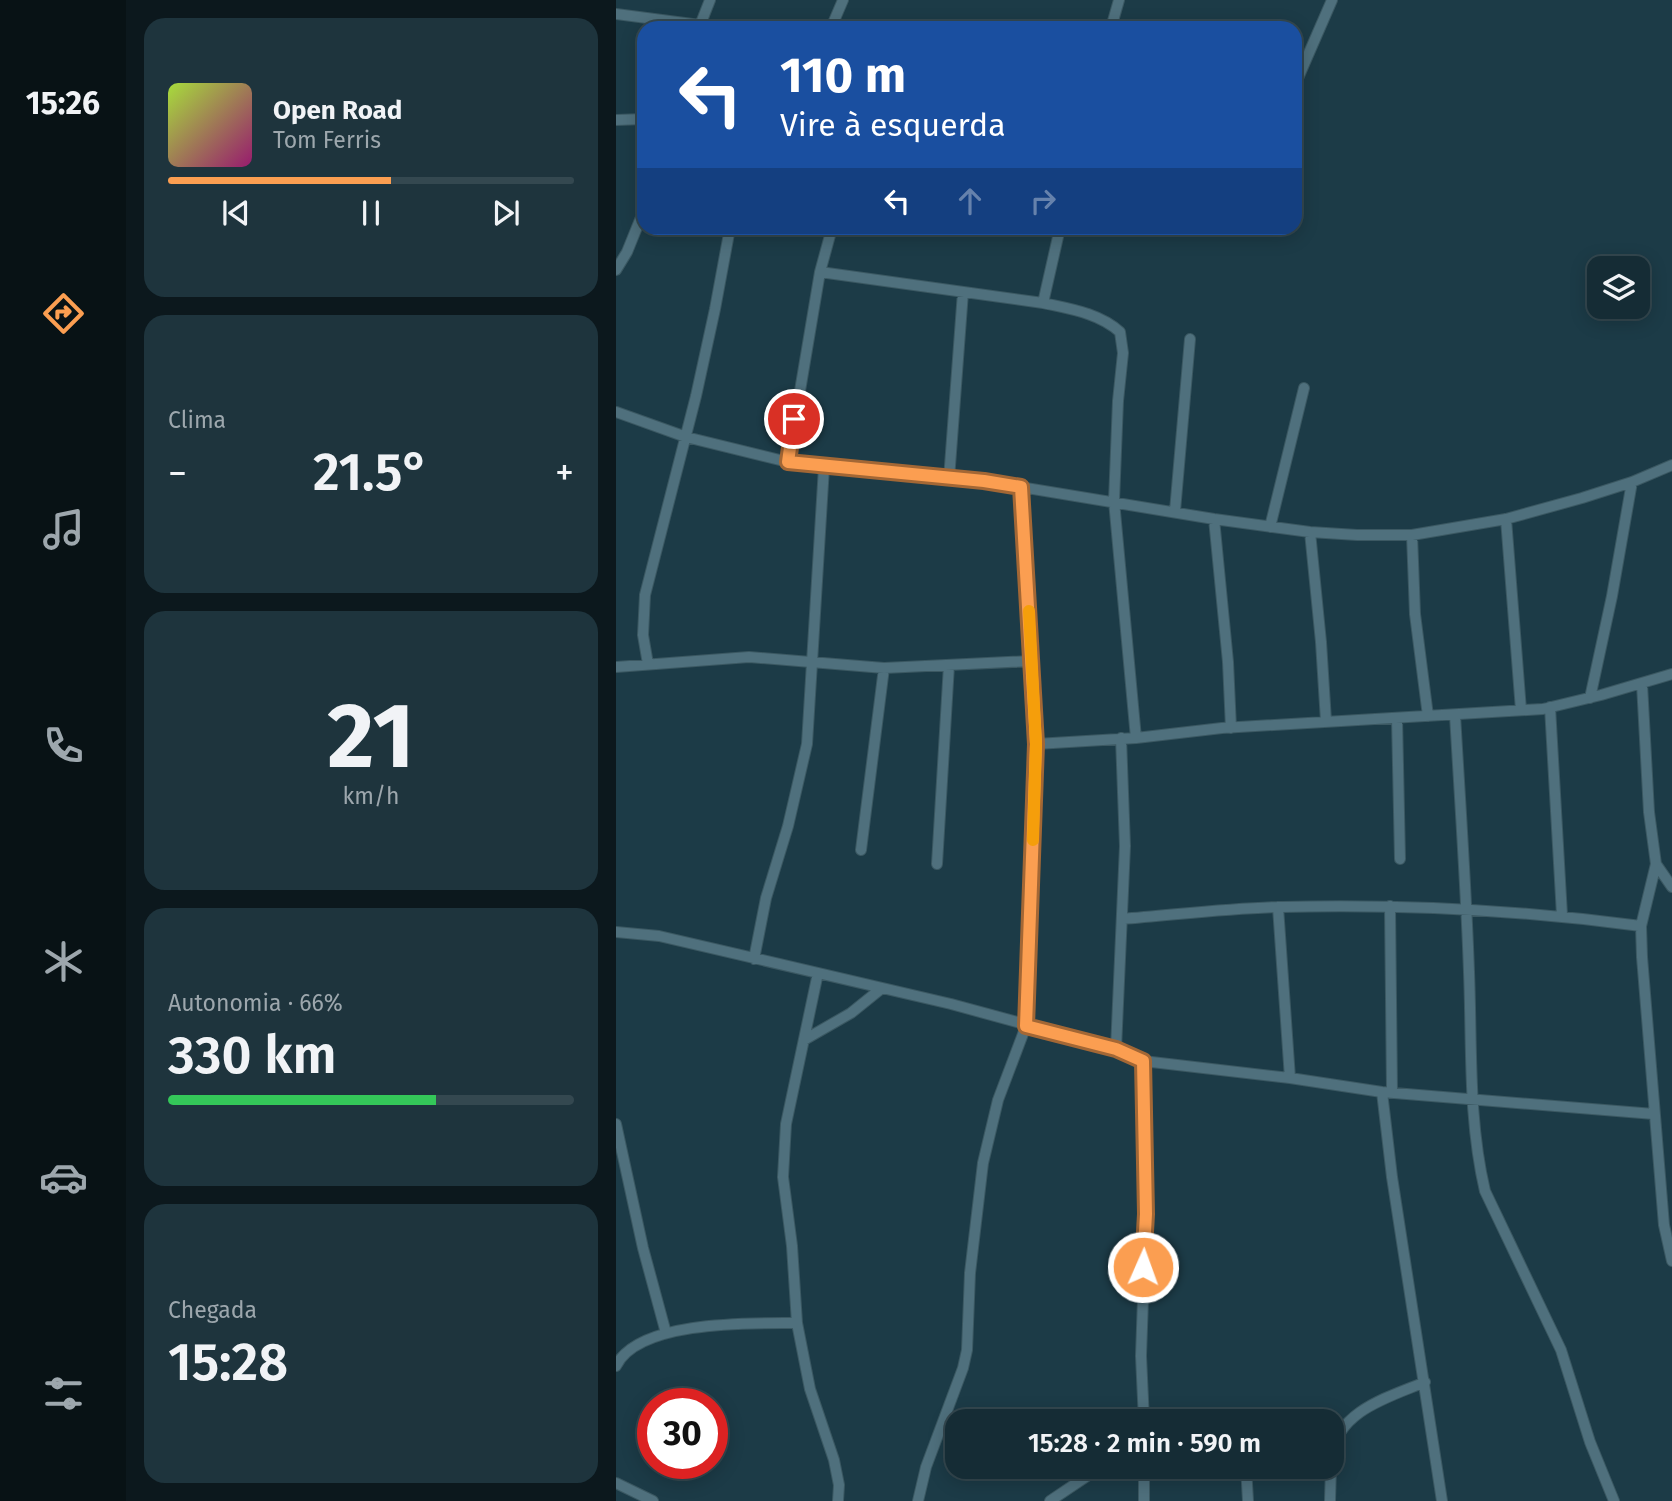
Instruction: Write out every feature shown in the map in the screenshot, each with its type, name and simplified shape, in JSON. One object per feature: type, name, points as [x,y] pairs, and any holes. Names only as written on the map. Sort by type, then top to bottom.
[{"type":"street","points":[[702,21],[710,0]]},
{"type":"street","points":[[834,21],[843,0]]},
{"type":"street","points":[[1113,21],[1119,0]]},
{"type":"street","points":[[1302,69],[1332,0]]},
{"type":"street","points":[[616,14],[665,21]]},
{"type":"street","points":[[616,120],[637,120]]},
{"type":"street","points":[[616,270],[637,227]]},
{"type":"street","points":[[648,664],[643,635],[645,595],[686,437],[729,235]]},
{"type":"street","points":[[788,462],[820,272],[830,235]]},
{"type":"street","points":[[1043,303],[1058,235]]},
{"type":"street","points":[[820,272],[1043,303],[1108,321],[1120,332],[1123,353],[1114,501],[1136,738]]},
{"type":"street","points":[[949,479],[963,292]]},
{"type":"street","points":[[1175,511],[1190,339]]},
{"type":"street","points":[[1270,527],[1304,388]]},
{"type":"street","points":[[616,412],[686,437],[788,462],[1021,487],[1214,519],[1310,532],[1357,535],[1412,535],[1506,519],[1632,482],[1672,465]]},
{"type":"street","points":[[754,959],[766,898],[788,826],[807,744],[824,467]]},
{"type":"street","points":[[1590,698],[1612,596],[1632,482]]},
{"type":"street","points":[[918,1501],[926,1467],[963,1368],[967,1350],[970,1273],[987,1142],[1005,1079],[1026,1026],[1036,744],[1021,487]]},
{"type":"street","points":[[1214,519],[1228,662],[1231,728]]},
{"type":"street","points":[[1506,519],[1521,710]]},
{"type":"street","points":[[1310,532],[1326,721]]},
{"type":"street","points":[[1412,535],[1415,614],[1428,716]]},
{"type":"street","points":[[616,667],[749,657],[884,668],[1031,661]]},
{"type":"street","points":[[937,864],[949,665]]},
{"type":"street","points":[[861,850],[884,668]]},
{"type":"street","points":[[1036,744],[1326,721],[1550,707],[1672,674]]},
{"type":"street","points":[[1642,684],[1649,812],[1656,864],[1641,926],[1664,1226],[1672,1261]]},
{"type":"street","points":[[1550,707],[1562,915]]},
{"type":"street","points":[[1455,715],[1469,970],[1472,1099],[1480,1169],[1485,1191],[1562,1350],[1590,1442],[1614,1501]]},
{"type":"street","points":[[1397,718],[1400,859]]},
{"type":"street","points":[[1116,1049],[1125,846],[1121,738]]},
{"type":"street","points":[[1656,864],[1672,887]]},
{"type":"street","points":[[1122,919],[1278,907],[1390,906],[1562,915],[1641,926]]},
{"type":"street","points":[[1390,906],[1387,1092],[1392,1177],[1441,1501]]},
{"type":"street","points":[[1278,907],[1290,1078]]},
{"type":"street","points":[[616,932],[659,936],[882,988],[1116,1049],[1143,1061],[1387,1092],[1654,1114]]},
{"type":"street","points":[[818,973],[786,1124],[782,1164],[797,1323],[810,1390],[834,1460],[839,1485],[838,1501]]},
{"type":"street","points":[[804,1040],[851,1013],[882,988]]},
{"type":"street","points":[[1143,1061],[1146,1214],[1141,1356],[1143,1409]]},
{"type":"street","points":[[616,1124],[643,1248],[666,1333]]},
{"type":"street","points":[[616,1367],[620,1358],[642,1341],[666,1333],[733,1323],[797,1323]]},
{"type":"street","points":[[1345,1425],[1377,1402],[1425,1382]]},
{"type":"street","points":[[1050,1501],[1083,1479]]},
{"type":"street","points":[[1144,1479],[1144,1501]]},
{"type":"street","points":[[1247,1479],[1248,1501]]},
{"type":"street","points":[[1329,1501],[1330,1479]]},
{"type":"street","points":[[616,1483],[653,1501]]},
{"type":"slow traffic","points":[[1029,611],[1036,744],[1033,840]]},
{"type":"route","points":[[794,419],[788,462],[1021,487],[1036,744],[1026,1026],[1116,1049],[1143,1061],[1146,1214],[1143,1267]]}]
